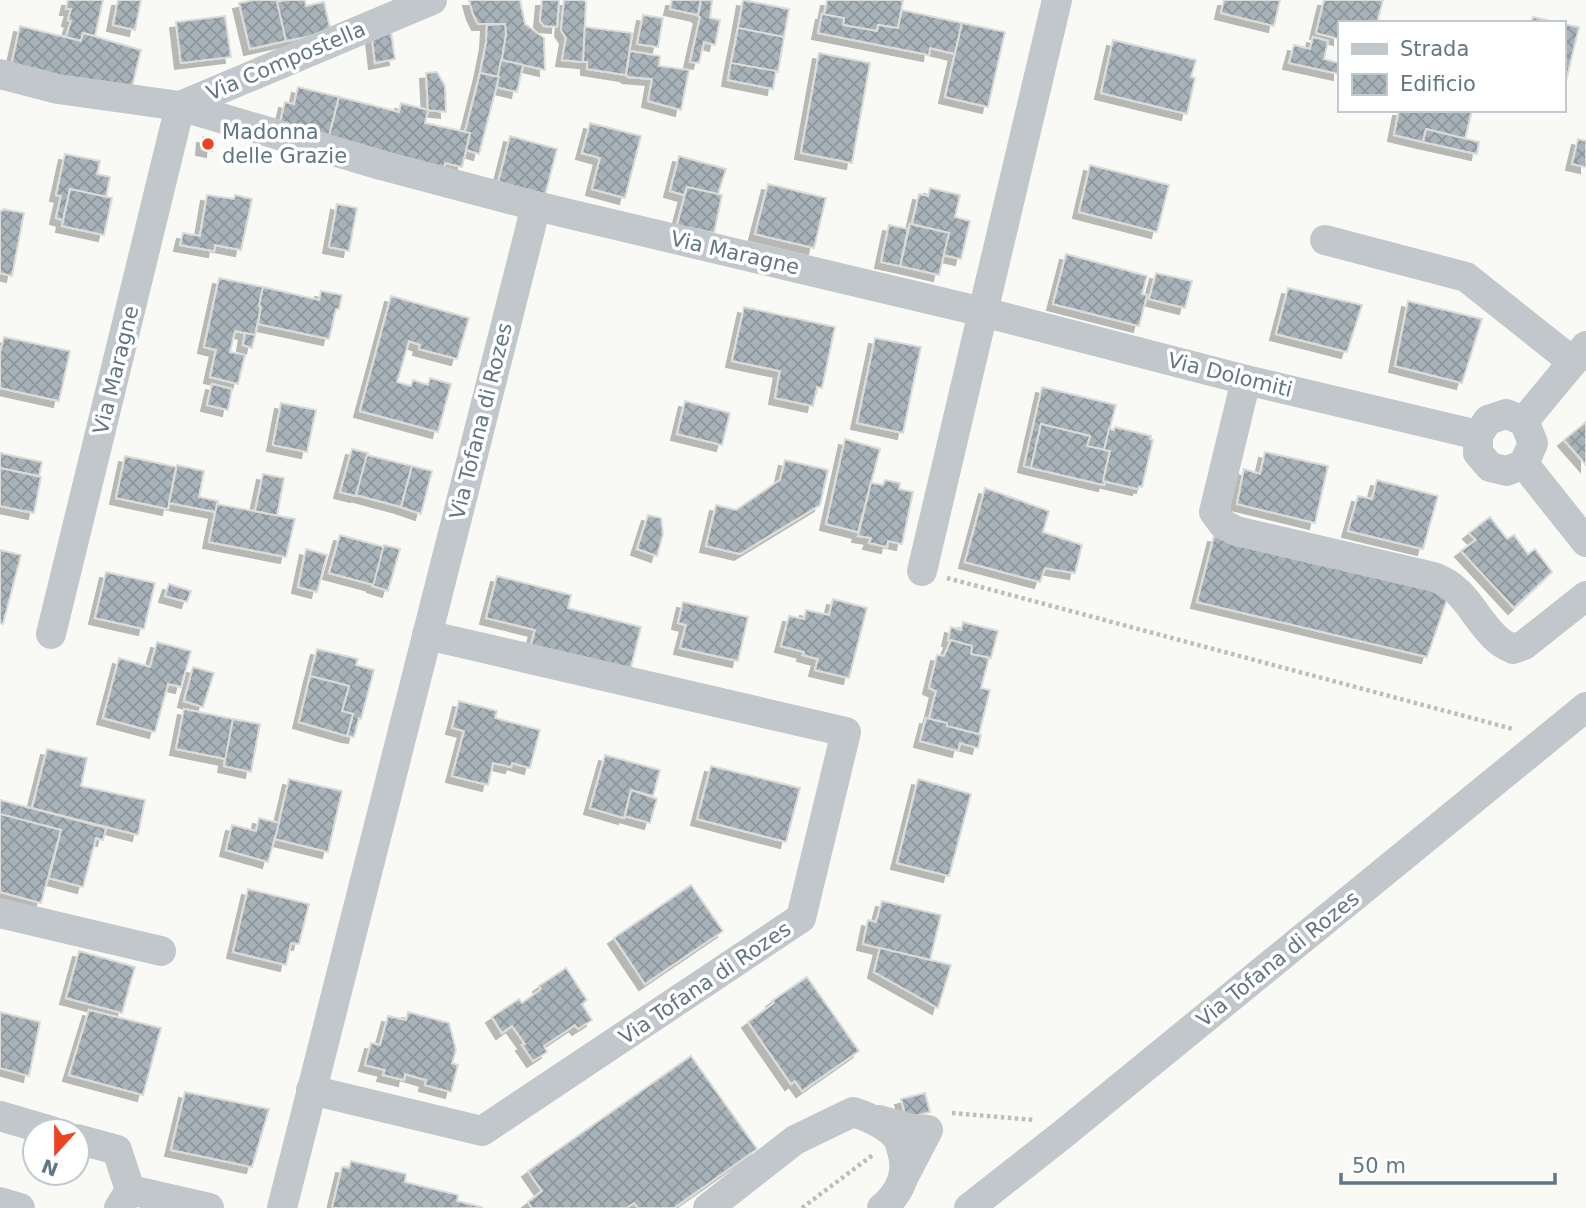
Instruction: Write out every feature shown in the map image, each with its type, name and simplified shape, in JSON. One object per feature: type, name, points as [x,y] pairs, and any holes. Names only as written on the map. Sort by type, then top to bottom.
[{"type":"street","name":"Via Compostella","points":[[180,106],[397,6],[432,0]]},
{"type":"street","points":[[922,571],[1057,0]]},
{"type":"street","name":"Via Maragne","points":[[0,74],[58,89],[180,106],[381,166],[536,206],[983,312]]},
{"type":"street","name":"Via Maragne","points":[[51,634],[180,106]]},
{"type":"street","name":"Via Tofana di Rozes","points":[[282,1208],[536,206]]},
{"type":"street","points":[[1325,240],[1466,277],[1579,354],[1524,421]]},
{"type":"street","name":"Via Dolomiti","points":[[983,312],[1246,380],[1478,435]]},
{"type":"street","points":[[1246,380],[1214,512],[1223,524],[1236,531],[1448,582],[1499,640],[1513,649],[1524,645],[1586,596]]},
{"type":"street","points":[[1506,414],[1524,421],[1533,443],[1524,464],[1507,471],[1490,467],[1478,453],[1478,435],[1488,420],[1506,414]]},
{"type":"street","points":[[1524,464],[1586,542]]},
{"type":"street","name":"Via Tofana di Rozes","points":[[311,1090],[482,1131],[801,918],[846,732],[427,635]]},
{"type":"street","name":"Via Tofana di Rozes","points":[[968,1208],[1586,707]]},
{"type":"street","points":[[0,913],[161,951]]},
{"type":"street","points":[[709,1208],[794,1140],[853,1112],[912,1129],[928,1130],[903,1178]]},
{"type":"street","points":[[0,1116],[21,1122]]},
{"type":"street","points":[[868,1117],[897,1137],[903,1153],[905,1168],[902,1185],[881,1208]]},
{"type":"street","points":[[91,1143],[117,1150],[125,1199],[209,1208]]},
{"type":"street","points":[[0,1202],[20,1208]]},
{"type":"path","points":[[922,571],[1548,738]]},
{"type":"path","points":[[944,1113],[1039,1121],[1070,1128]]},
{"type":"path","points":[[802,1208],[897,1137]]},
{"type":"building","points":[[68,0],[103,0],[95,36],[83,33],[81,41],[66,37],[71,21],[68,20],[71,9],[66,9]]},
{"type":"building","points":[[118,0],[141,0],[135,30],[113,25]]},
{"type":"building","points":[[277,0],[286,41],[250,49],[239,3]]},
{"type":"building","points":[[305,0],[306,6],[324,2],[331,32],[286,41],[277,2]]},
{"type":"building","points":[[469,0],[520,0],[525,24],[544,38],[545,70],[501,60],[505,24],[478,24]]},
{"type":"building","points":[[542,0],[559,0],[557,27],[544,26],[540,21]]},
{"type":"building","points":[[564,0],[586,2],[583,62],[562,60],[566,38],[561,30]]},
{"type":"building","points":[[672,0],[701,0],[698,15],[670,9]]},
{"type":"building","points":[[701,0],[712,0],[710,18],[720,20],[715,45],[704,42],[699,63],[690,62]]},
{"type":"building","points":[[743,0],[789,9],[784,37],[738,28]]},
{"type":"building","points":[[827,0],[903,0],[898,28],[878,25],[877,31],[843,25],[844,18],[824,15]]},
{"type":"building","points":[[1224,0],[1280,0],[1274,26],[1221,13]]},
{"type":"building","points":[[1324,0],[1383,0],[1378,21],[1338,21],[1338,39],[1316,33]]},
{"type":"building","points":[[902,10],[962,23],[955,54],[930,48],[929,55],[818,33],[822,14],[844,18],[843,25],[877,31],[878,25],[898,28]]},
{"type":"building","points":[[643,15],[663,18],[658,47],[637,44]]},
{"type":"building","points":[[225,16],[231,57],[181,63],[176,22]]},
{"type":"building","points":[[1533,17],[1550,21],[1532,21]]},
{"type":"building","points":[[962,23],[1005,32],[988,107],[945,97]]},
{"type":"building","points":[[505,24],[506,34],[499,77],[480,73],[487,25]]},
{"type":"building","points":[[1565,24],[1579,27],[1565,81]]},
{"type":"building","points":[[20,26],[81,41],[83,33],[141,50],[131,91],[11,66]]},
{"type":"building","points":[[585,27],[632,33],[626,75],[587,69],[587,62],[583,62]]},
{"type":"building","points":[[738,28],[784,37],[778,72],[731,63]]},
{"type":"building","points":[[391,32],[395,59],[375,63],[372,37]]},
{"type":"building","points":[[1313,37],[1328,41],[1324,59],[1338,63],[1338,74],[1289,63],[1294,45],[1310,49]]},
{"type":"building","points":[[1113,40],[1196,60],[1191,77],[1195,78],[1187,114],[1101,93]]},
{"type":"building","points":[[630,51],[660,56],[659,66],[689,70],[681,110],[648,101],[652,79],[626,75]]},
{"type":"building","points":[[819,53],[870,63],[852,163],[801,153]]},
{"type":"building","points":[[501,60],[523,65],[517,92],[496,87]]},
{"type":"building","points":[[731,63],[776,71],[773,89],[728,80]]},
{"type":"building","points":[[437,72],[445,86],[446,112],[428,110],[426,73]]},
{"type":"building","points":[[480,73],[499,77],[479,154],[466,150],[470,133],[465,132]]},
{"type":"building","points":[[298,87],[339,97],[327,144],[278,131],[285,102],[294,104]]},
{"type":"building","points":[[339,97],[399,112],[401,103],[428,110],[425,123],[470,133],[462,167],[445,163],[442,175],[327,144]]},
{"type":"building","points":[[1399,112],[1472,112],[1465,139],[1426,129],[1423,142],[1394,135]]},
{"type":"building","points":[[590,123],[641,136],[625,198],[592,189],[600,158],[582,153]]},
{"type":"building","points":[[1426,129],[1479,142],[1477,154],[1423,142]]},
{"type":"building","points":[[510,136],[557,149],[545,195],[498,183]]},
{"type":"building","name":"Madonna delle Grazie","points":[[203,137],[213,139],[212,151],[202,149]]},
{"type":"building","points":[[1578,139],[1586,141],[1586,167],[1572,164]]},
{"type":"building","points":[[65,154],[100,161],[97,174],[110,177],[106,197],[70,189],[63,220],[56,218],[61,196],[56,195]]},
{"type":"building","points":[[679,156],[726,169],[718,194],[687,187],[684,195],[670,191]]},
{"type":"building","points":[[1090,165],[1169,185],[1157,232],[1079,212]]},
{"type":"building","points":[[768,184],[826,198],[814,248],[755,234]]},
{"type":"building","points":[[687,187],[722,195],[714,233],[677,225]]},
{"type":"building","points":[[930,188],[960,195],[955,217],[970,221],[961,259],[943,255],[949,233],[912,224],[919,194],[928,196]]},
{"type":"building","points":[[70,189],[112,198],[104,235],[62,226]]},
{"type":"building","points":[[207,195],[234,199],[235,195],[252,199],[241,250],[215,245],[214,251],[180,245],[183,233],[200,236]]},
{"type":"building","points":[[337,204],[357,208],[349,251],[329,247]]},
{"type":"building","points":[[3,209],[24,213],[12,276],[0,273],[0,211]]},
{"type":"building","points":[[910,224],[949,233],[939,275],[900,266]]},
{"type":"building","points":[[889,225],[908,229],[900,266],[881,262]]},
{"type":"building","points":[[1066,254],[1147,276],[1142,294],[1147,295],[1139,326],[1053,304]]},
{"type":"building","points":[[1156,273],[1192,281],[1185,308],[1149,299]]},
{"type":"building","points":[[219,278],[263,287],[255,335],[235,331],[230,352],[245,355],[238,384],[210,377],[216,350],[204,347]]},
{"type":"building","points":[[263,287],[319,300],[321,291],[342,295],[329,339],[258,324]]},
{"type":"building","points":[[1288,288],[1362,305],[1347,352],[1276,334]]},
{"type":"building","points":[[391,296],[469,318],[457,359],[419,349],[420,345],[409,341],[397,382],[411,386],[413,380],[428,385],[430,378],[451,384],[438,432],[360,411]]},
{"type":"building","points":[[1408,301],[1482,319],[1462,383],[1395,366]]},
{"type":"building","points":[[744,307],[835,327],[822,388],[817,387],[813,406],[775,398],[780,371],[732,361]]},
{"type":"building","points":[[245,333],[255,335],[252,348],[243,345]]},
{"type":"building","points":[[4,337],[70,351],[59,401],[0,388],[0,353]]},
{"type":"building","points":[[875,338],[921,347],[903,433],[857,423]]},
{"type":"building","points":[[212,384],[232,389],[228,410],[207,405]]},
{"type":"building","points":[[1042,387],[1116,405],[1104,450],[1087,446],[1090,436],[1041,424],[1031,468],[1024,466]]},
{"type":"building","points":[[685,401],[730,413],[722,445],[677,434]]},
{"type":"building","points":[[281,403],[316,410],[307,452],[273,445]]},
{"type":"building","points":[[1586,422],[1586,465],[1564,440]]},
{"type":"building","points":[[1041,424],[1090,436],[1087,446],[1110,451],[1104,485],[1031,468]]},
{"type":"building","points":[[1115,427],[1151,436],[1150,439],[1153,440],[1142,487],[1139,486],[1138,489],[1103,481],[1110,451],[1104,450],[1109,429],[1114,430]]},
{"type":"building","points":[[845,439],[880,449],[858,532],[826,524]]},
{"type":"building","points":[[352,449],[368,453],[356,496],[340,492]]},
{"type":"building","points":[[1265,452],[1328,466],[1315,523],[1237,504],[1244,469],[1260,474]]},
{"type":"building","points":[[0,453],[42,462],[39,476],[0,468]]},
{"type":"building","points":[[367,455],[412,466],[401,507],[356,495]]},
{"type":"building","points":[[125,456],[176,467],[168,509],[116,498]]},
{"type":"building","points":[[785,460],[828,470],[820,505],[740,554],[706,546],[716,505],[736,510],[780,480]]},
{"type":"building","points":[[177,465],[204,471],[199,497],[218,501],[216,512],[169,503]]},
{"type":"building","points":[[412,466],[432,471],[421,514],[401,507]]},
{"type":"building","points":[[0,468],[41,477],[34,513],[0,506]]},
{"type":"building","points":[[263,474],[284,478],[277,516],[255,511]]},
{"type":"building","points":[[885,480],[900,483],[899,489],[913,492],[902,544],[888,541],[887,547],[869,543],[871,538],[858,536],[871,483],[883,485]]},
{"type":"building","points":[[1377,480],[1438,496],[1423,549],[1348,531],[1358,496],[1372,499]]},
{"type":"building","points":[[985,488],[1049,511],[1043,532],[1082,545],[1075,573],[1045,568],[1040,582],[965,562]]},
{"type":"building","points":[[217,504],[295,519],[286,557],[209,542]]},
{"type":"building","points":[[648,515],[661,518],[663,534],[657,556],[637,549]]},
{"type":"building","points":[[1490,517],[1507,539],[1514,535],[1528,554],[1535,549],[1552,572],[1514,608],[1461,551],[1476,540],[1469,533]]},
{"type":"building","points":[[340,535],[384,547],[374,585],[329,573]]},
{"type":"building","points":[[1214,536],[1450,591],[1427,657],[1197,602]]},
{"type":"building","points":[[384,545],[400,549],[388,591],[373,586]]},
{"type":"building","points":[[306,549],[327,555],[317,592],[298,587]]},
{"type":"building","points":[[0,550],[21,555],[3,624],[0,623]]},
{"type":"building","points":[[106,572],[155,583],[144,629],[95,618]]},
{"type":"building","points":[[497,576],[571,595],[568,608],[641,627],[629,675],[530,649],[535,630],[486,618]]},
{"type":"building","points":[[169,584],[191,591],[187,602],[165,596]]},
{"type":"building","points":[[833,599],[867,608],[849,678],[815,670],[818,659],[781,646],[789,616],[804,619],[806,610],[829,615]]},
{"type":"building","points":[[683,602],[748,617],[738,661],[680,648],[686,625],[678,623]]},
{"type":"building","points":[[963,622],[998,631],[991,658],[971,654],[972,646],[948,640],[951,627],[961,630]]},
{"type":"building","points":[[951,640],[972,646],[971,654],[989,658],[981,688],[990,690],[979,734],[929,719],[936,691],[929,688],[937,655],[944,656]]},
{"type":"building","points":[[157,642],[191,651],[181,687],[168,684],[155,732],[103,718],[119,658],[150,667]]},
{"type":"building","points":[[317,649],[358,659],[356,665],[374,670],[354,737],[347,736],[353,714],[342,711],[349,686],[310,676]]},
{"type":"building","points":[[193,667],[214,673],[203,707],[184,701]]},
{"type":"building","points":[[310,676],[349,686],[342,711],[353,714],[347,736],[299,722]]},
{"type":"building","points":[[459,701],[497,711],[495,718],[540,730],[530,768],[512,763],[511,767],[493,763],[488,785],[452,776],[464,731],[452,728]]},
{"type":"building","points":[[184,709],[233,719],[226,759],[176,749]]},
{"type":"building","points":[[926,718],[981,735],[978,748],[960,743],[958,751],[920,741]]},
{"type":"building","points":[[233,719],[260,724],[251,772],[224,766]]},
{"type":"building","points":[[47,749],[87,758],[81,786],[145,800],[138,835],[32,808]]},
{"type":"building","points":[[605,755],[660,770],[653,796],[631,790],[624,818],[590,808]]},
{"type":"building","points":[[711,766],[800,788],[786,842],[697,819]]},
{"type":"building","points":[[289,779],[342,791],[328,852],[275,839]]},
{"type":"building","points":[[918,779],[971,794],[949,876],[897,863]]},
{"type":"building","points":[[631,790],[657,799],[650,823],[625,816]]},
{"type":"building","points":[[0,800],[106,828],[103,840],[96,838],[83,887],[49,878],[61,830],[0,814]]},
{"type":"building","points":[[0,814],[61,830],[41,903],[0,892]]},
{"type":"building","points":[[259,818],[279,823],[268,862],[226,850],[232,825],[256,831]]},
{"type":"building","points":[[691,885],[723,931],[645,984],[614,938]]},
{"type":"building","points":[[248,889],[309,904],[299,944],[291,943],[286,965],[233,952]]},
{"type":"building","points":[[882,901],[941,915],[930,960],[863,944],[868,920],[876,922]]},
{"type":"building","points":[[880,948],[951,965],[938,1008],[874,972]]},
{"type":"building","points":[[79,951],[135,967],[122,1013],[66,998]]},
{"type":"building","points":[[566,968],[587,1000],[582,1004],[592,1020],[578,1029],[575,1025],[544,1046],[547,1052],[533,1061],[512,1026],[502,1033],[492,1017],[519,999],[522,1003],[541,989],[539,986]]},
{"type":"building","points":[[807,977],[859,1051],[802,1091],[795,1081],[791,1084],[748,1022],[774,1003],[772,1001]]},
{"type":"building","points":[[89,1010],[161,1028],[143,1095],[69,1075]]},
{"type":"building","points":[[0,1012],[40,1022],[29,1076],[0,1068]]},
{"type":"building","points":[[408,1012],[449,1023],[456,1050],[452,1063],[458,1065],[451,1092],[425,1085],[426,1080],[405,1074],[404,1080],[383,1075],[385,1070],[365,1065],[371,1043],[380,1045],[388,1016],[406,1020]]},
{"type":"building","points":[[691,1056],[757,1149],[674,1208],[638,1208],[634,1203],[626,1208],[532,1208],[528,1202],[542,1191],[528,1171]]},
{"type":"building","points":[[185,1092],[269,1109],[252,1167],[171,1150]]},
{"type":"building","points":[[925,1093],[930,1112],[906,1118],[901,1099]]},
{"type":"building","points":[[351,1161],[406,1174],[405,1182],[458,1195],[457,1201],[482,1208],[332,1208],[342,1167],[349,1168]]},
{"type":"place","name":"Madonna delle Grazie","points":[[208,144]]}]
